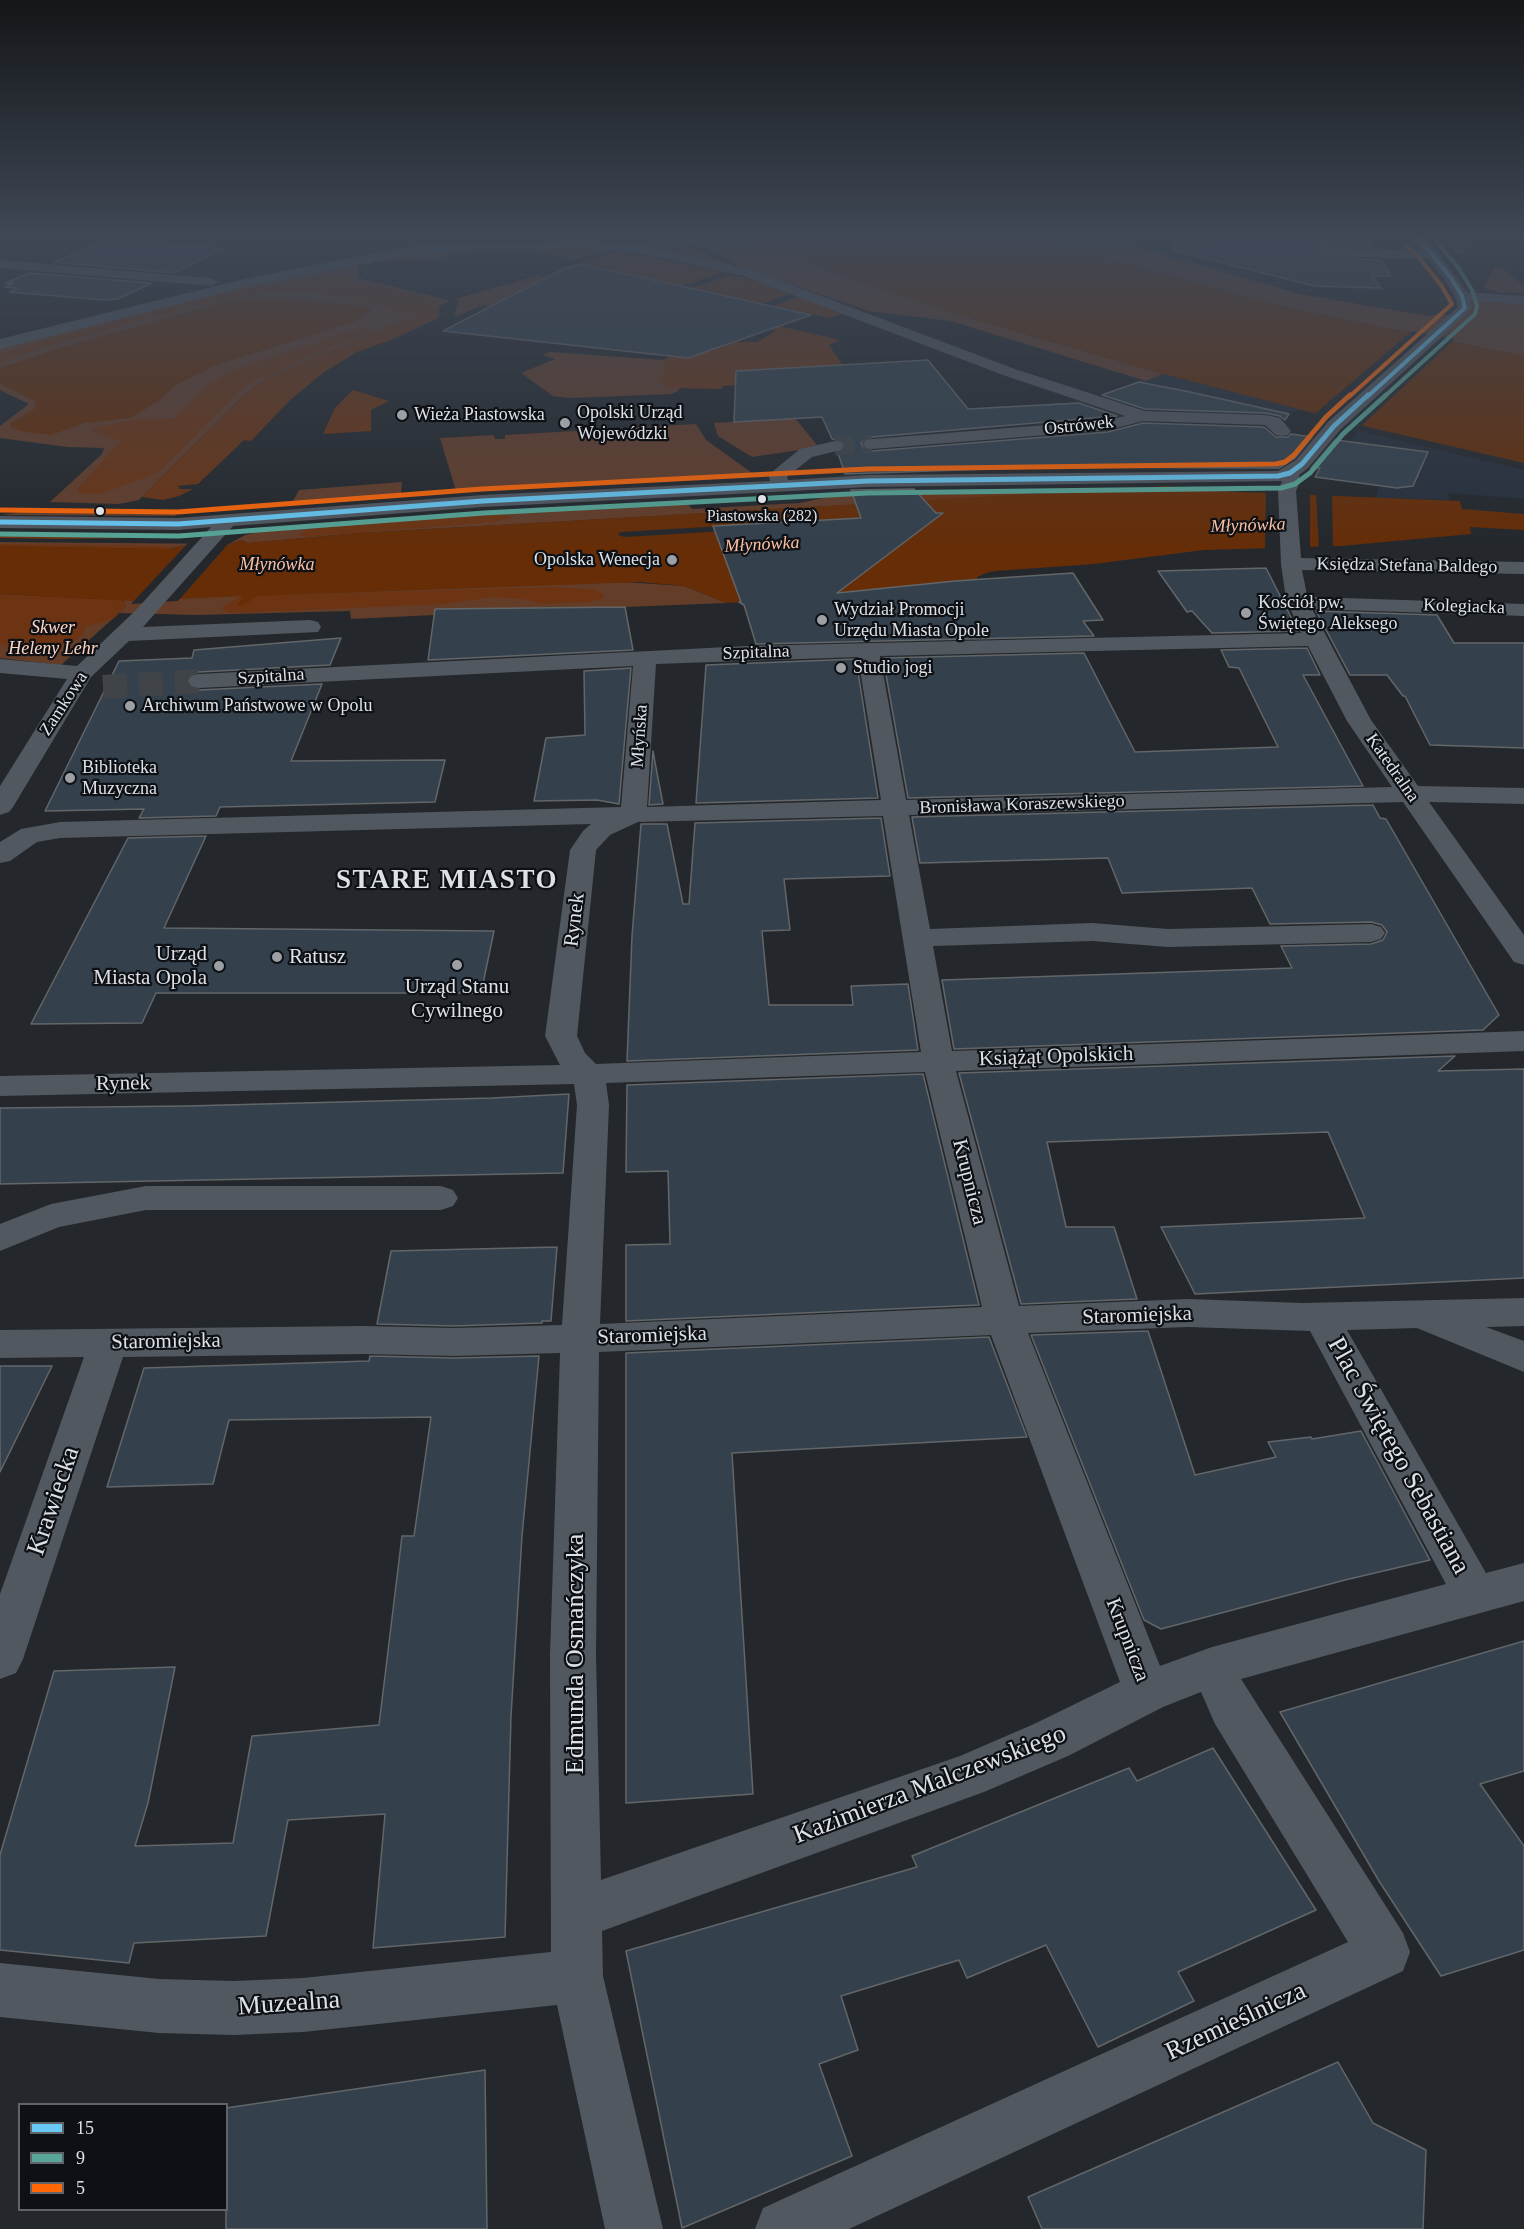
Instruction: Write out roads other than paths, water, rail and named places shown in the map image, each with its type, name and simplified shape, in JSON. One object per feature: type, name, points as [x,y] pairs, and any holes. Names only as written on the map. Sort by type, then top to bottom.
[{"type":"street","points":[[0,344],[16,340]]},
{"type":"street","points":[[923,340],[1009,372],[1143,416]]},
{"type":"street","points":[[0,522],[178,524],[472,502],[947,479],[1278,476],[1289,482],[1334,426],[1431,340]]},
{"type":"street","name":"Ostrówek","points":[[872,444],[1107,425],[1143,416],[1265,420],[1274,422],[1282,431]]},
{"type":"street","points":[[781,486],[778,476],[797,459],[806,453],[835,446]]},
{"type":"street","name":"Katedralna","points":[[1289,482],[1291,564],[1297,599],[1314,639],[1359,721],[1524,956]]},
{"type":"street","name":"Zamkowa","points":[[0,807],[77,680],[144,615],[227,521]]},
{"type":"street","name":"Księdza Stefana Baldego","points":[[1291,564],[1524,568]]},
{"type":"street","name":"Kolegiacka","points":[[1297,599],[1313,603],[1524,610]]},
{"type":"street","points":[[121,635],[310,627]]},
{"type":"street","name":"Szpitalna","points":[[199,681],[645,657],[1314,639]]},
{"type":"street","name":"Krupnicza","points":[[868,650],[897,809],[938,1062],[1004,1320],[1147,1692]]},
{"type":"street","name":"Młyńska","points":[[633,815],[645,657]]},
{"type":"street","points":[[0,666],[103,687]]},
{"type":"street","name":"Bronisława Koraszewskiego","points":[[633,815],[1410,794],[1524,795]]},
{"type":"street","points":[[5,843],[42,832],[60,830],[633,815]]},
{"type":"street","name":"Rynek","points":[[588,1074],[571,1058],[561,1036],[584,850],[592,837],[601,829],[633,815]]},
{"type":"street","points":[[918,938],[1092,932],[1168,938],[1371,933]]},
{"type":"street","name":"Książąt Opolskich","points":[[588,1074],[1524,1041]]},
{"type":"street","name":"Rynek","points":[[0,1086],[588,1074]]},
{"type":"street","name":"Edmunda Osmańczyka","points":[[588,1074],[593,1105],[580,1338],[573,1655],[577,1976],[634,2229]]},
{"type":"street","points":[[0,1238],[51,1215],[146,1198],[441,1198]]},
{"type":"street","name":"Plac Świętego Sebastiana","points":[[1524,1312],[1312,1317],[1466,1597],[1524,1582]]},
{"type":"street","name":"Staromiejska","points":[[0,1344],[364,1340],[454,1342],[680,1336],[1188,1313],[1312,1317]]},
{"type":"street","name":"Plac Świętego Sebastiana","points":[[1417,1315],[1524,1357]]},
{"type":"street","name":"Krawiecka","points":[[0,1659],[108,1342]]},
{"type":"street","name":"Kazimierza Malczewskiego","points":[[575,1915],[968,1776],[1051,1740],[1147,1692],[1212,1667],[1466,1597]]},
{"type":"street","name":"Rzemieślnicza","points":[[784,2229],[1384,1953],[1232,1709],[1212,1667]]},
{"type":"street","name":"Muzealna","points":[[0,1990],[159,2006],[234,2008],[303,2004],[577,1976]]},
{"type":"water","points":[[88,340],[296,340],[214,366],[176,385],[160,400],[131,418],[84,423],[51,435],[11,428],[11,423],[34,409],[36,404],[35,401],[0,384],[0,368]]},
{"type":"water","points":[[1046,340],[1446,340],[1524,356],[1524,463],[1368,427],[1163,374]]},
{"type":"water","name":"Młynówka","points":[[1168,486],[1191,490],[1460,501],[1462,509],[1524,514],[1524,530],[1470,527],[1471,534],[1341,546],[1204,550],[1094,564],[995,571],[977,577],[977,579],[727,603],[684,586],[640,582],[257,596],[242,606],[237,606],[243,596],[133,601],[0,594],[0,546],[168,549],[194,544],[228,545],[241,540],[248,543],[360,533]],"holes":[[[931,514],[934,519],[624,537],[618,535],[620,532]]]},
{"type":"tunnel","points":[[835,446],[872,444]]},
{"type":"tunnel","points":[[103,687],[199,681]]},
{"type":"place","name":"Wieża Piastowska","points":[[402,415]]},
{"type":"place","name":"Opolski Urząd Wojewódzki","points":[[565,423]]},
{"type":"place","name":"Piastowska (282)","points":[[762,499]]},
{"type":"place","name":"Opolska Wenecja","points":[[672,560]]},
{"type":"place","name":"Kościół pw. Świętego Aleksego","points":[[1246,613]]},
{"type":"place","name":"Wydział Promocji Urzędu Miasta Opole","points":[[822,620]]},
{"type":"place","name":"Studio jogi","points":[[841,668]]},
{"type":"place","name":"Archiwum Państwowe w Opolu","points":[[130,706]]},
{"type":"place","name":"Biblioteka Muzyczna","points":[[70,778]]},
{"type":"place","name":"Ratusz","points":[[277,957]]},
{"type":"place","name":"Urząd Stanu Cywilnego","points":[[457,965]]},
{"type":"place","name":"Urząd Miasta Opola","points":[[219,966]]},
{"type":"district","name":"STARE MIASTO","points":[[447,881]]},
{"type":"park label","name":"Skwer Heleny Lehr","points":[[53,638]]}]
